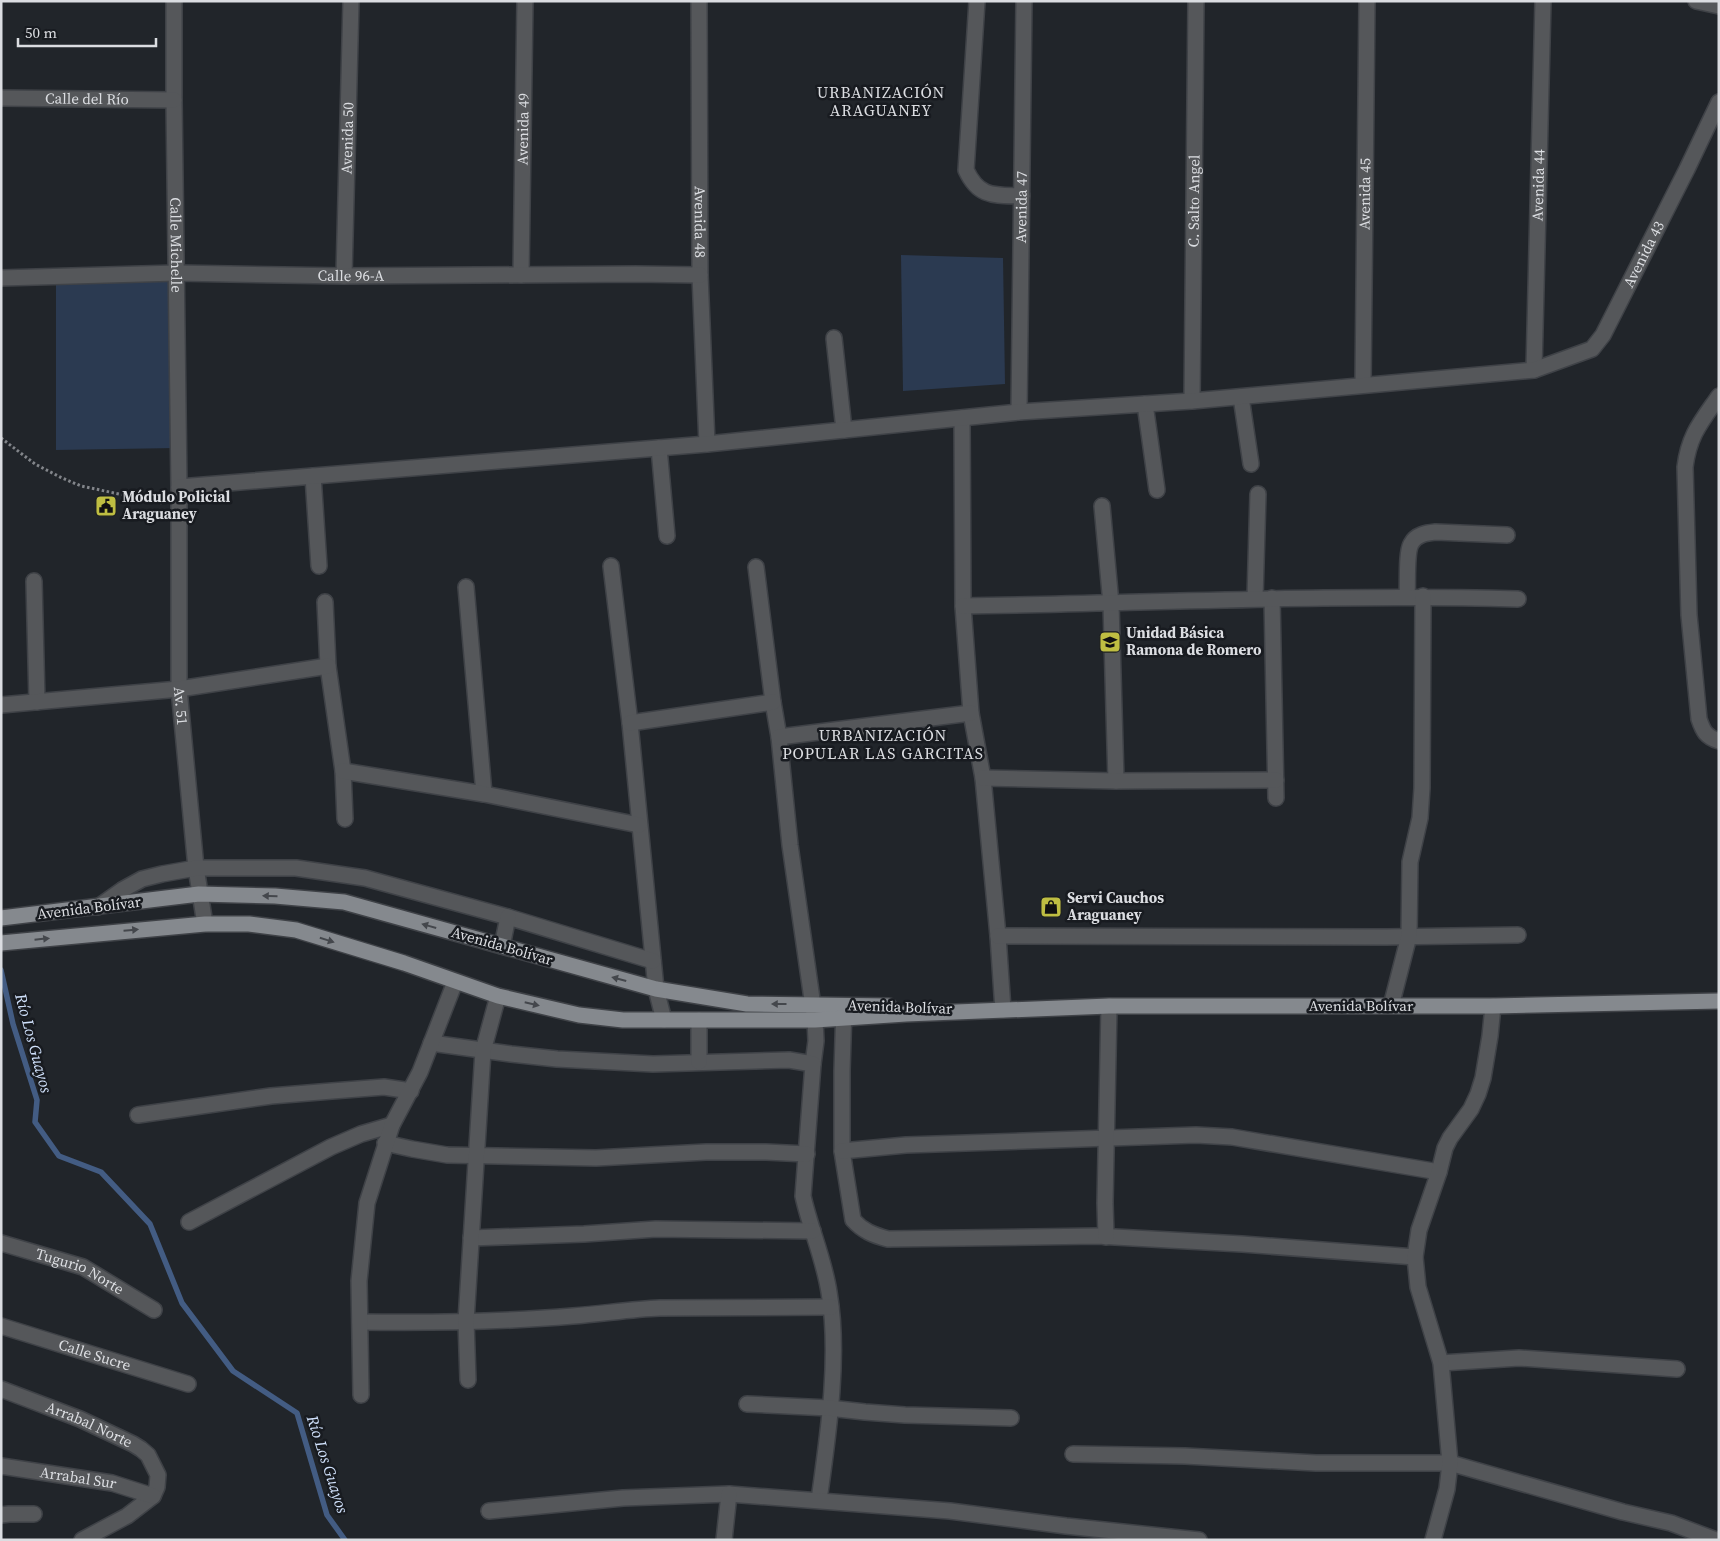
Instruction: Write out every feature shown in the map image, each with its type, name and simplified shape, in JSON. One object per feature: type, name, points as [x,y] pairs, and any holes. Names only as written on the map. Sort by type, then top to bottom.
[{"type":"main road","name":"Avenida Bolívar","points":[[1,918],[199,894],[275,896],[344,902],[656,989],[747,1004],[812,1004],[844,1012]]},
{"type":"main road","name":"Avenida Bolívar","points":[[1,943],[205,924],[249,924],[296,930],[404,963],[498,996],[579,1015],[623,1020],[815,1020],[844,1012],[1003,1010],[1109,1006],[1493,1006],[1719,1002]]},
{"type":"street","name":"Calle Michelle","points":[[174,1],[179,487]]},
{"type":"street","name":"Avenida 50","points":[[344,276],[351,1]]},
{"type":"street","name":"Avenida 49","points":[[521,275],[525,1]]},
{"type":"street","name":"Avenida 48","points":[[699,1],[700,275],[706,444]]},
{"type":"street","points":[[977,1],[966,170],[971,180],[979,189],[991,194],[1022,196]]},
{"type":"street","name":"Avenida 47","points":[[1019,412],[1024,1]]},
{"type":"street","name":"C. Salto Angel","points":[[1192,401],[1196,1]]},
{"type":"street","name":"Avenida 45","points":[[1363,385],[1367,1]]},
{"type":"street","name":"Avenida 44","points":[[1534,370],[1543,1]]},
{"type":"street","points":[[1696,1],[1719,6]]},
{"type":"street","name":"Calle del Río","points":[[1,98],[174,100]]},
{"type":"street","name":"Avenida 43","points":[[179,487],[706,444],[1019,412],[1192,401],[1534,370],[1592,349],[1603,335],[1719,102]]},
{"type":"street","name":"Calle 96-A","points":[[1,278],[177,273],[344,276],[700,275]]},
{"type":"street","points":[[834,338],[844,430]]},
{"type":"street","points":[[1241,396],[1252,464]]},
{"type":"street","points":[[1719,396],[1694,432],[1687,451],[1685,467],[1689,615],[1699,719],[1703,731],[1711,738],[1719,740]]},
{"type":"street","points":[[1145,404],[1157,490]]},
{"type":"street","points":[[962,418],[963,606],[971,714],[982,778],[998,936],[1003,1010]]},
{"type":"street","points":[[659,448],[667,536]]},
{"type":"street","points":[[313,476],[319,566]]},
{"type":"street","name":"Av. 51","points":[[179,487],[179,689],[196,868],[205,924]]},
{"type":"street","points":[[1255,598],[1258,494]]},
{"type":"street","points":[[1102,506],[1111,604],[1116,781]]},
{"type":"street","points":[[1391,1006],[1409,936],[1410,862],[1420,818],[1422,788],[1415,596],[1409,552],[1411,543],[1418,536],[1436,532],[1507,535]]},
{"type":"street","points":[[611,566],[630,723],[656,989],[664,1020]]},
{"type":"street","points":[[756,567],[790,846],[815,1020],[816,1041],[803,1196],[829,1290],[833,1373],[819,1500]]},
{"type":"street","points":[[34,581],[38,702]]},
{"type":"street","points":[[466,587],[484,794]]},
{"type":"street","points":[[963,606],[1111,604],[1255,598],[1415,596],[1518,599]]},
{"type":"street","points":[[1272,598],[1276,798]]},
{"type":"street","points":[[325,602],[328,666],[343,771],[345,819]]},
{"type":"street","points":[[1,705],[179,689],[328,666]]},
{"type":"street","points":[[630,723],[773,702]]},
{"type":"street","points":[[778,737],[971,714]]},
{"type":"street","points":[[343,771],[484,794],[639,825]]},
{"type":"street","points":[[982,778],[1116,781],[1276,780]]},
{"type":"street","points":[[98,907],[142,879],[196,868],[296,868],[365,878],[508,917],[654,961]]},
{"type":"street","points":[[502,946],[508,917]]},
{"type":"street","points":[[998,936],[1518,935]]},
{"type":"street","points":[[361,1395],[359,1281],[366,1203],[392,1125],[411,1091],[456,982]]},
{"type":"street","points":[[468,1380],[466,1321],[478,1156],[483,1051],[498,996]]},
{"type":"street","points":[[1106,1237],[1109,1006]]},
{"type":"street","points":[[1433,1540],[1447,1489],[1450,1463],[1441,1363],[1418,1287],[1415,1257],[1419,1230],[1440,1172],[1445,1148],[1450,1138],[1471,1110],[1483,1078],[1493,1006]]},
{"type":"street","points":[[844,1012],[842,1151],[853,1220],[860,1228],[872,1235],[888,1239],[1106,1237],[1242,1244],[1415,1257]]},
{"type":"street","points":[[699,1020],[699,1062]]},
{"type":"street","points":[[432,1043],[557,1059],[654,1064],[789,1060],[813,1064]]},
{"type":"street","points":[[138,1115],[252,1099],[332,1091],[384,1087],[411,1091]]},
{"type":"street","points":[[189,1222],[331,1147],[361,1134],[392,1125]]},
{"type":"street","points":[[842,1151],[906,1145],[1196,1135],[1232,1137],[1440,1172]]},
{"type":"street","points":[[385,1143],[447,1155],[478,1156],[596,1158],[706,1152],[807,1154]]},
{"type":"street","points":[[471,1238],[656,1229],[813,1231]]},
{"type":"street","name":"Tugurio Norte","points":[[1,1243],[83,1267],[154,1310]]},
{"type":"street","points":[[360,1322],[466,1321],[572,1316],[642,1309],[831,1307]]},
{"type":"street","name":"Calle Sucre","points":[[1,1326],[188,1384]]},
{"type":"street","points":[[1441,1363],[1519,1358],[1677,1369]]},
{"type":"street","name":"Arrabal Norte","points":[[1,1389],[80,1419],[133,1444],[148,1455],[158,1475],[154,1496]]},
{"type":"street","points":[[748,1404],[829,1408],[905,1415],[1010,1418]]},
{"type":"street","points":[[1074,1454],[1185,1456],[1316,1462],[1450,1463],[1623,1512],[1671,1523],[1716,1540]]},
{"type":"street","name":"Arrabal Sur","points":[[1,1466],[112,1483],[154,1496]]},
{"type":"street","points":[[724,1540],[729,1494]]},
{"type":"street","points":[[489,1511],[623,1498],[729,1494],[950,1511],[1199,1540]]},
{"type":"street","points":[[82,1540],[127,1516],[154,1496]]},
{"type":"street","points":[[1,1515],[34,1514]]},
{"type":"path","points":[[1,438],[35,464],[81,486],[179,505]]},
{"type":"shaded area","points":[[901,255],[1003,258],[1005,384],[903,391]]},
{"type":"shaded area","points":[[173,278],[176,448],[56,450],[56,280]]},
{"type":"waterway","name":"Río Los Guayos","points":[[1,970],[13,1024],[37,1100],[35,1122],[59,1156],[101,1172],[150,1224],[182,1303],[233,1371],[297,1413],[327,1515],[345,1540]]},
{"type":"place","name":"Módulo Policial Araguaney","points":[[106,506]]},
{"type":"place","name":"Unidad Básica Ramona de Romero","points":[[1110,642]]},
{"type":"place","name":"Servi Cauchos Araguaney","points":[[1051,907]]},
{"type":"district","name":"URBANIZACIÓN ARAGUANEY","points":[[881,101]]},
{"type":"district","name":"URBANIZACIÓN POPULAR LAS GARCITAS","points":[[883,744]]}]
